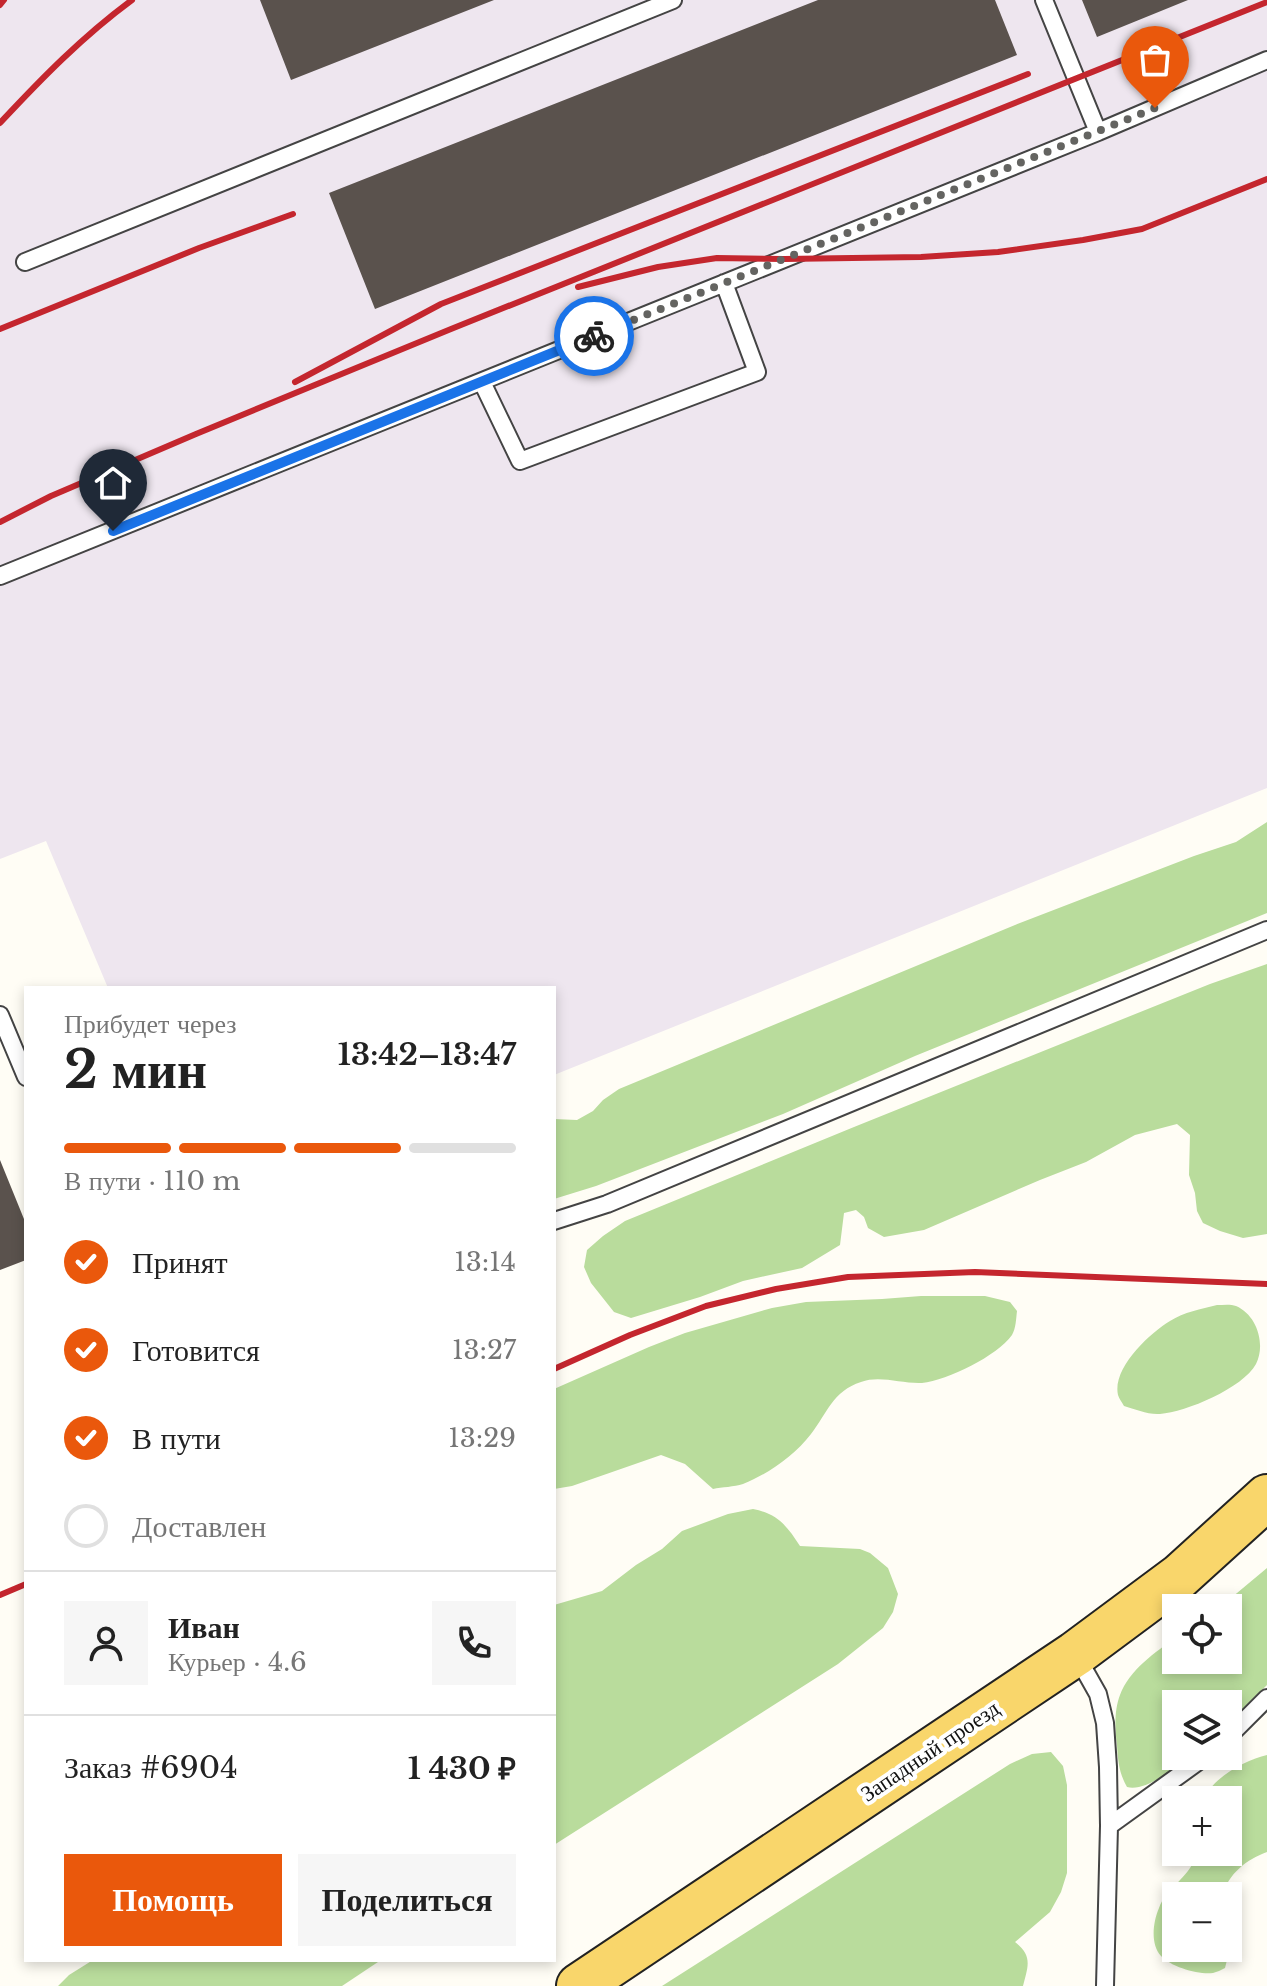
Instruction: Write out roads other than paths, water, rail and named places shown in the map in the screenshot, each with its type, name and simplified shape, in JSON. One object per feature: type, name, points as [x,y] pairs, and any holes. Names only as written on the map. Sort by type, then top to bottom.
[{"type":"main road","name":"Западный проезд","points":[[579,1986],[1075,1654],[1180,1576],[1267,1497]]},
{"type":"lane","points":[[25,262],[673,0]]},
{"type":"lane","points":[[1044,0],[1098,132]]},
{"type":"lane","points":[[0,576],[1098,132],[1267,60]]},
{"type":"lane","points":[[482,382],[520,461],[757,372],[724,283]]},
{"type":"lane","points":[[556,1220],[622,1198],[1267,930]]},
{"type":"lane","points":[[0,1015],[24,1072]]},
{"type":"lane","points":[[1075,1654],[1098,1694],[1105,1723],[1109,1826],[1105,1986]]},
{"type":"lane","points":[[1242,1723],[1267,1698]]},
{"type":"lane","points":[[1109,1826],[1187,1770]]},
{"type":"railway","points":[[0,5],[4,0]]},
{"type":"railway","points":[[0,123],[63,58],[132,0]]},
{"type":"railway","points":[[0,522],[51,496],[451,329],[1267,2]]},
{"type":"railway","points":[[295,382],[441,304],[1028,74]]},
{"type":"railway","points":[[578,287],[658,267],[717,258],[921,257],[998,252],[1083,240],[1142,229],[1267,179]]},
{"type":"railway","points":[[0,329],[199,248],[293,214]]},
{"type":"railway","points":[[556,1368],[706,1306],[776,1289],[848,1277],[975,1272],[1267,1284]]},
{"type":"railway","points":[[0,1595],[24,1585]]}]
